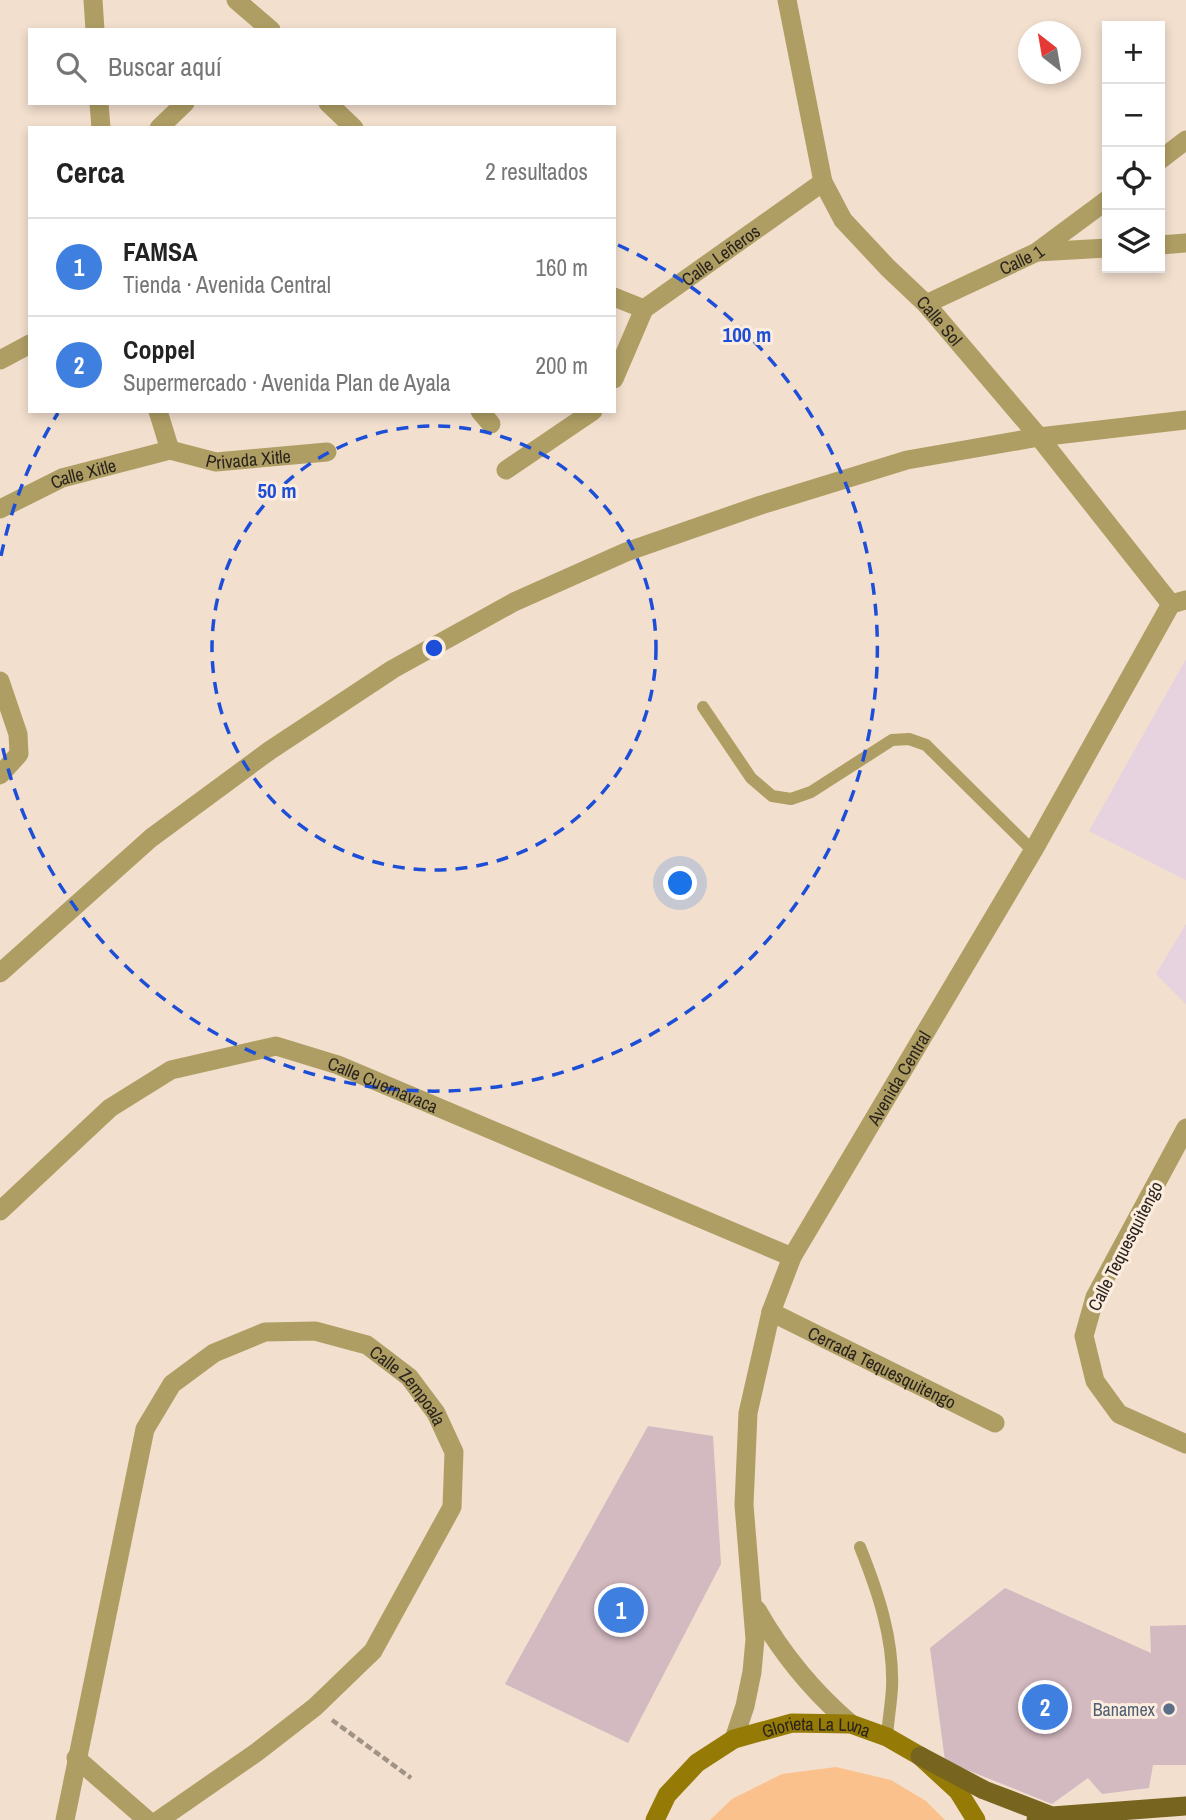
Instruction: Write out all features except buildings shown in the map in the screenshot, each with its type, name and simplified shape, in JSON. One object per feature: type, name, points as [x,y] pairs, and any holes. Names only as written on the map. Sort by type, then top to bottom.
[{"type":"main road","name":"Glorieta La Luna","points":[[655,1820],[667,1795],[697,1763],[734,1739],[792,1723],[851,1724],[887,1737],[920,1756],[958,1791],[976,1820]]},
{"type":"main road","points":[[920,1756],[1044,1818],[1186,1806]]},
{"type":"street","points":[[93,0],[95,28]]},
{"type":"street","points":[[236,0],[267,28]]},
{"type":"street","name":"Calle Sol","points":[[787,0],[822,182],[843,220],[926,304],[1178,602]]},
{"type":"street","points":[[99,105],[101,126]]},
{"type":"street","points":[[161,126],[183,105]]},
{"type":"street","points":[[330,105],[352,126]]},
{"type":"street","points":[[1165,156],[1186,140]]},
{"type":"street","name":"Calle Leñeros","points":[[643,309],[822,182]]},
{"type":"street","name":"Calle 1","points":[[926,304],[1037,252],[1102,204]]},
{"type":"street","points":[[1165,245],[1186,243]]},
{"type":"street","points":[[1037,252],[1102,248]]},
{"type":"street","points":[[616,298],[643,309],[616,374]]},
{"type":"street","points":[[0,360],[28,345]]},
{"type":"street","points":[[159,413],[170,450]]},
{"type":"street","points":[[506,470],[590,413]]},
{"type":"street","points":[[0,973],[151,838],[269,751],[393,669],[514,602],[626,552],[761,505],[907,460],[1039,438],[1186,420]]},
{"type":"street","name":"Privada Xitle","points":[[170,450],[216,462],[327,452]]},
{"type":"street","name":"Calle Xitle","points":[[0,509],[62,478],[170,450]]},
{"type":"street","name":"Avenida Central","points":[[734,1739],[745,1706],[755,1639],[744,1504],[747,1413],[771,1312],[792,1257],[1034,851],[1178,602]]},
{"type":"street","points":[[0,681],[18,734],[19,754],[0,775]]},
{"type":"street","name":"Calle Cuernavaca","points":[[0,1211],[110,1108],[171,1070],[276,1046],[338,1065],[792,1257]]},
{"type":"street","name":"Calle Tequesquitengo","points":[[1186,1128],[1096,1297],[1084,1336],[1095,1381],[1119,1414],[1186,1444]]},
{"type":"street","name":"Cerrada Tequesquitengo","points":[[771,1312],[995,1423]]},
{"type":"street","name":"Calle Zempoala","points":[[65,1820],[145,1429],[172,1384],[214,1353],[265,1332],[315,1331],[367,1345],[409,1377],[436,1413],[454,1452],[452,1507],[373,1651],[315,1707],[257,1752],[159,1820]]},
{"type":"street","name":"Avenida Central","points":[[754,1605],[772,1637],[794,1667],[851,1724]]},
{"type":"street","points":[[76,1758],[147,1820]]},
{"type":"lane","points":[[703,707],[751,778],[772,796],[791,799],[811,792],[892,740],[909,738],[926,746],[1034,851]]},
{"type":"lane","points":[[860,1547],[880,1597],[889,1639],[892,1687],[887,1737]]},
{"type":"path","points":[[315,1707],[411,1778]]},
{"type":"shaded area","points":[[1186,659],[1186,880],[1089,831]]},
{"type":"shaded area","points":[[1186,924],[1186,1004],[1156,974]]},
{"type":"shaded area","points":[[836,1767],[891,1780],[926,1801],[945,1820],[710,1820],[732,1799],[782,1774]]},
{"type":"place","name":"FAMSA","points":[[621,1610]]},
{"type":"place","name":"Coppel","points":[[1045,1707]]},
{"type":"place","name":"Banamex","points":[[1169,1709]]}]
